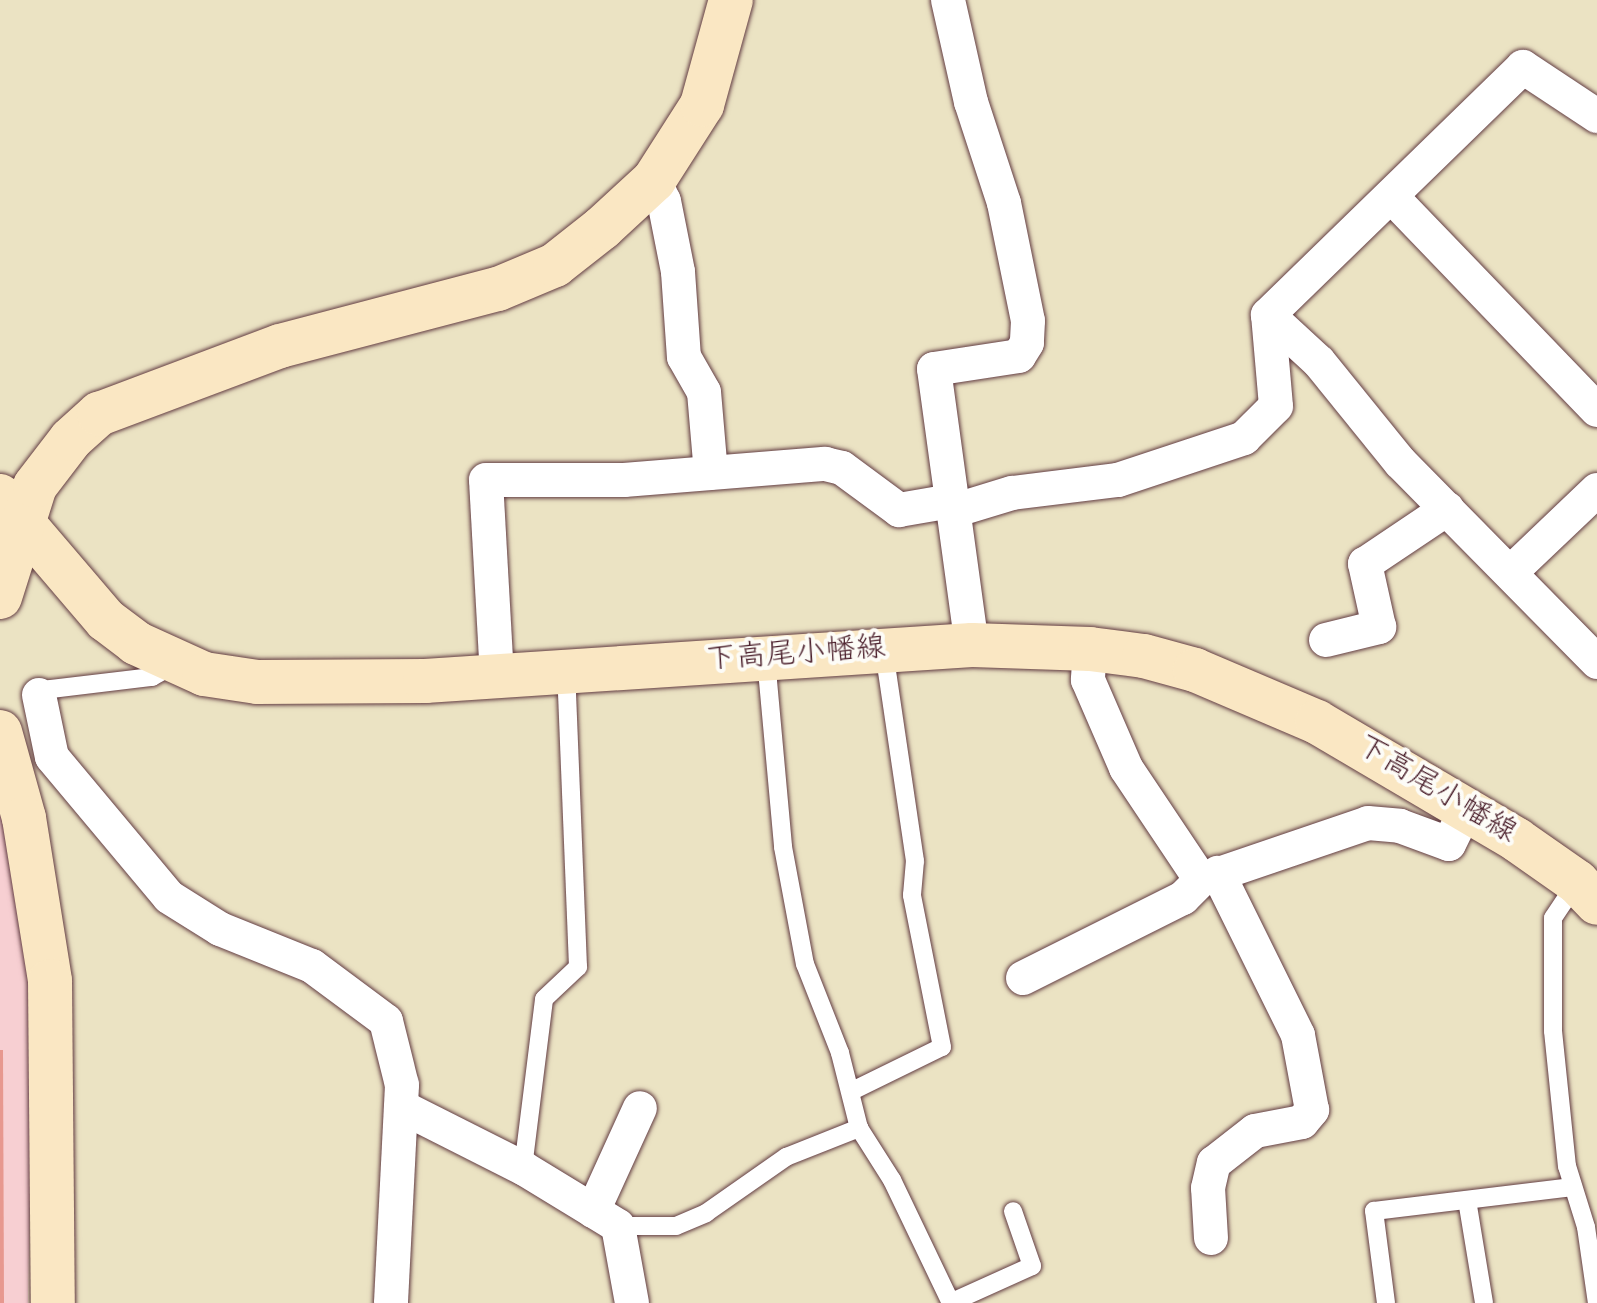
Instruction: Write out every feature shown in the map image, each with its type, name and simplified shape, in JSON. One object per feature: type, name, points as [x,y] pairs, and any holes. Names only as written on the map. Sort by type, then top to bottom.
[{"type":"main road","points":[[0,597],[12,510],[71,439],[99,414],[280,346],[527,277],[555,265],[654,180],[702,105],[731,0]]},
{"type":"main road","name":"下高尾小幡線","points":[[12,510],[106,620],[177,663],[204,674],[257,682],[497,677],[972,645],[1090,649],[1144,656],[1208,675],[1317,722],[1466,809],[1590,890]]},
{"type":"main road","points":[[0,732],[13,780],[50,981],[53,1303]]},
{"type":"street","points":[[948,0],[971,102],[1004,203],[1028,321],[1027,343],[1019,356],[934,369],[972,645]]},
{"type":"street","points":[[1268,315],[1523,67],[1597,116]]},
{"type":"street","points":[[654,180],[664,201],[678,272],[684,357],[704,392],[711,473]]},
{"type":"street","points":[[1391,196],[1597,410]]},
{"type":"street","points":[[497,677],[486,480],[624,480],[825,464],[842,468],[899,510],[952,506],[1012,493],[1118,480],[1244,438],[1276,406],[1268,315]]},
{"type":"street","points":[[1268,315],[1319,362],[1400,462],[1597,662]]},
{"type":"street","points":[[1511,572],[1597,490]]},
{"type":"street","points":[[1326,640],[1379,627],[1365,564],[1447,509]]},
{"type":"street","points":[[1090,649],[1088,680],[1126,768],[1210,876],[1298,1035],[1312,1110],[1302,1122],[1255,1131],[1214,1163],[1208,1188],[1211,1238]]},
{"type":"street","points":[[39,695],[52,757],[169,897],[220,929],[312,966],[386,1021],[402,1085],[391,1303]]},
{"type":"street","points":[[13,780],[64,770]]},
{"type":"street","points":[[1023,978],[1183,898],[1210,876],[1368,823],[1400,826],[1449,844],[1466,809]]},
{"type":"street","points":[[402,1107],[523,1168],[606,1219]]},
{"type":"street","points":[[632,1303],[606,1219],[640,1108]]},
{"type":"lane","points":[[852,1091],[942,1047],[912,895],[915,861],[884,651]]},
{"type":"lane","points":[[766,659],[783,847],[805,964],[852,1091],[859,1128],[892,1180],[950,1303],[1032,1266],[1013,1211]]},
{"type":"lane","points":[[39,695],[51,689],[152,677],[177,663]]},
{"type":"lane","points":[[523,1168],[544,999],[578,967],[566,672]]},
{"type":"lane","points":[[1590,890],[1553,918],[1553,1031],[1571,1187],[1586,1227],[1597,1303]]},
{"type":"lane","points":[[606,1219],[676,1226],[706,1213],[786,1157],[859,1128]]},
{"type":"lane","points":[[1386,1303],[1374,1211],[1571,1187]]},
{"type":"lane","points":[[1467,1200],[1484,1303]]},
{"type":"shaded area","points":[[0,794],[27,921],[33,1023],[28,1303],[0,1303]]},
{"type":"building","points":[[0,1050],[3,1050],[4,1303],[0,1303]]}]
